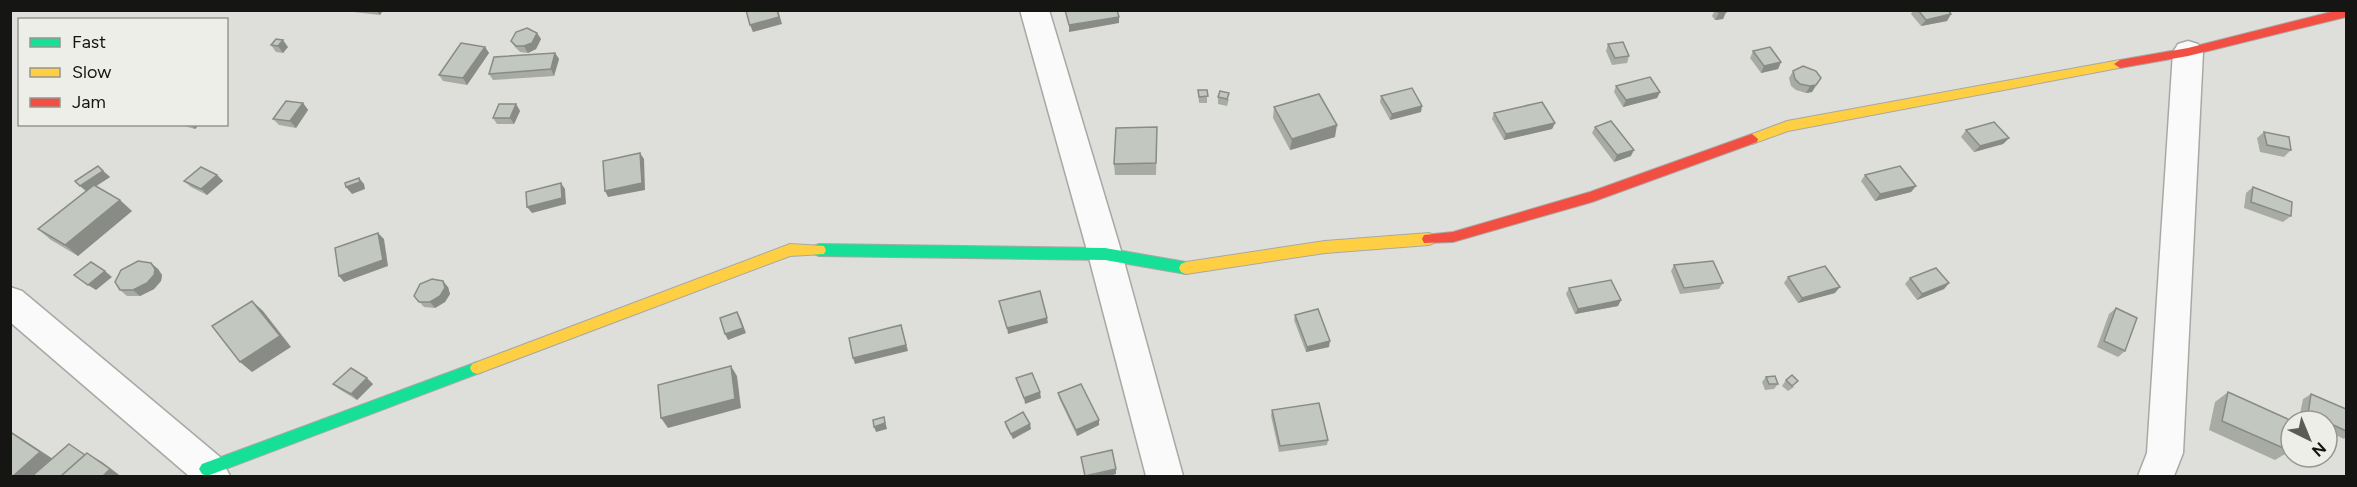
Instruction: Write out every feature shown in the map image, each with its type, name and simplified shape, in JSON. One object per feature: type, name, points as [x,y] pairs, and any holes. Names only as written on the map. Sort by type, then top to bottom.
[{"type":"street","points":[[1034,10],[1105,254],[1165,477]]},
{"type":"street","points":[[10,301],[210,473],[790,250],[1105,254],[1188,268],[1325,247],[1453,237],[1592,197],[1787,126],[2188,52],[2327,14]]},
{"type":"street","points":[[2156,477],[2165,453],[2188,52]]},
{"type":"building","points":[[746,10],[777,10],[779,17],[750,25]]},
{"type":"building","points":[[1065,10],[1117,10],[1119,17],[1069,25]]},
{"type":"building","points":[[1918,10],[1948,10],[1951,14],[1926,20]]},
{"type":"building","points":[[527,28],[537,33],[532,43],[516,46],[511,41],[516,32]]},
{"type":"building","points":[[276,39],[283,40],[278,46],[271,45]]},
{"type":"building","points":[[1623,42],[1629,56],[1615,58],[1608,44]]},
{"type":"building","points":[[461,43],[485,47],[463,78],[439,75]]},
{"type":"building","points":[[1770,47],[1781,62],[1764,66],[1753,51]]},
{"type":"building","points":[[555,53],[551,69],[489,74],[494,57]]},
{"type":"building","points":[[1803,66],[1816,71],[1821,78],[1816,85],[1800,84],[1795,79],[1793,71]]},
{"type":"building","points":[[1650,77],[1660,92],[1626,100],[1616,86]]},
{"type":"building","points":[[1412,88],[1422,106],[1392,114],[1381,96]]},
{"type":"building","points":[[1198,90],[1207,90],[1208,96],[1199,97]]},
{"type":"building","points":[[1220,91],[1229,93],[1227,99],[1218,97]]},
{"type":"building","points":[[1319,94],[1337,125],[1292,139],[1274,107]]},
{"type":"building","points":[[286,101],[303,103],[290,121],[273,119]]},
{"type":"building","points":[[1542,102],[1555,123],[1506,134],[1494,113]]},
{"type":"building","points":[[499,104],[516,104],[510,118],[493,118]]},
{"type":"building","points":[[1611,121],[1634,150],[1617,155],[1595,127]]},
{"type":"building","points":[[1994,122],[2009,138],[1980,146],[1966,130]]},
{"type":"building","points":[[1157,127],[1156,163],[1114,164],[1116,128]]},
{"type":"building","points":[[2264,132],[2289,137],[2291,150],[2267,145]]},
{"type":"building","points":[[640,153],[642,183],[605,191],[603,161]]},
{"type":"building","points":[[98,166],[103,171],[80,186],[75,181]]},
{"type":"building","points":[[1900,166],[1916,186],[1880,194],[1865,175]]},
{"type":"building","points":[[201,167],[217,175],[201,189],[184,181]]},
{"type":"building","points":[[359,178],[360,182],[346,187],[345,183]]},
{"type":"building","points":[[561,183],[562,198],[527,207],[526,192]]},
{"type":"building","points":[[94,185],[120,200],[65,245],[38,229]]},
{"type":"building","points":[[2253,187],[2292,202],[2291,216],[2251,202]]},
{"type":"building","points":[[378,233],[383,260],[339,276],[335,248]]},
{"type":"building","points":[[138,261],[151,263],[155,269],[154,275],[147,283],[133,290],[120,290],[115,282],[121,270]]},
{"type":"building","points":[[1713,261],[1723,283],[1684,288],[1674,265]]},
{"type":"building","points":[[91,262],[105,271],[88,285],[74,275]]},
{"type":"building","points":[[1825,266],[1840,287],[1802,298],[1788,277]]},
{"type":"building","points":[[1936,268],[1949,283],[1922,294],[1910,278]]},
{"type":"building","points":[[432,279],[443,281],[445,288],[440,296],[430,302],[419,302],[414,296],[420,284]]},
{"type":"building","points":[[1611,280],[1621,300],[1578,309],[1569,288]]},
{"type":"building","points":[[1040,291],[1047,318],[1007,328],[999,301]]},
{"type":"building","points":[[252,301],[280,336],[240,362],[212,326]]},
{"type":"building","points":[[2116,308],[2137,318],[2125,351],[2104,341]]},
{"type":"building","points":[[1318,309],[1330,341],[1307,347],[1295,315]]},
{"type":"building","points":[[737,312],[743,328],[725,334],[720,318]]},
{"type":"building","points":[[901,325],[906,345],[853,358],[849,338]]},
{"type":"building","points":[[731,366],[735,399],[661,418],[658,385]]},
{"type":"building","points":[[351,368],[367,378],[351,394],[333,384]]},
{"type":"building","points":[[1032,373],[1040,392],[1024,398],[1016,378]]},
{"type":"building","points":[[1792,375],[1798,381],[1792,386],[1786,380]]},
{"type":"building","points":[[1775,376],[1778,384],[1769,384],[1766,377]]},
{"type":"building","points":[[1081,384],[1099,420],[1076,430],[1058,393]]},
{"type":"building","points":[[2228,392],[2279,415],[2279,446],[2222,421]]},
{"type":"building","points":[[2311,394],[2346,409],[2346,431],[2339,428],[2339,409],[2309,409]]},
{"type":"building","points":[[1319,403],[1328,440],[1280,446],[1272,410]]},
{"type":"building","points":[[1023,412],[1030,424],[1011,434],[1005,422]]},
{"type":"building","points":[[884,417],[885,423],[874,427],[873,420]]},
{"type":"building","points":[[10,432],[40,452],[12,477],[10,477]]},
{"type":"building","points":[[69,444],[85,455],[60,477],[31,477]]},
{"type":"building","points":[[1112,450],[1116,469],[1085,476],[1081,457]]},
{"type":"building","points":[[87,453],[110,469],[102,477],[60,477]]},
{"type":"traffic: fast","points":[[819,250],[1105,254],[1186,268]]},
{"type":"traffic: fast","points":[[207,469],[477,368]]},
{"type":"traffic: slow","points":[[1752,139],[1787,126],[2120,64]]},
{"type":"traffic: slow","points":[[1186,268],[1325,247],[1429,239]]},
{"type":"traffic: slow","points":[[477,368],[790,250],[819,250]]},
{"type":"traffic: jam","points":[[2120,64],[2188,52],[2346,13]]},
{"type":"traffic: jam","points":[[1429,239],[1453,237],[1592,197],[1752,139]]}]
